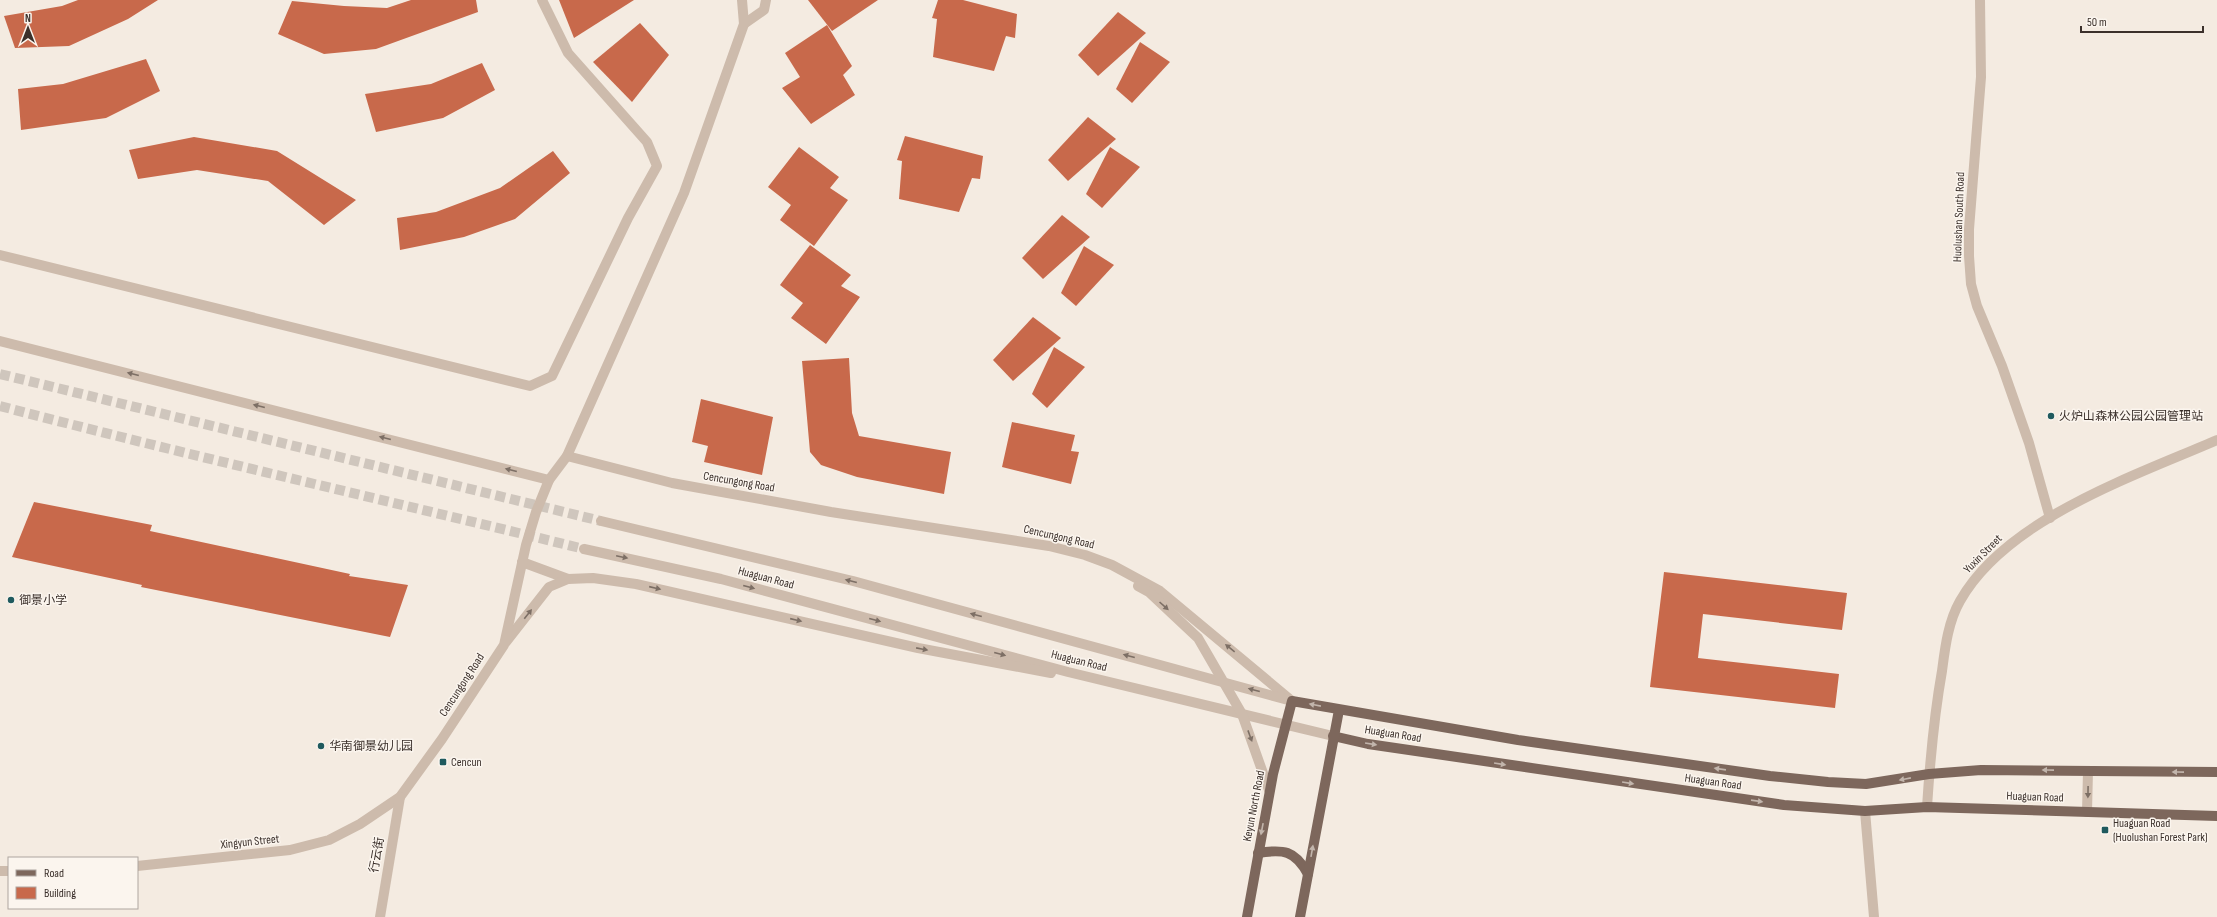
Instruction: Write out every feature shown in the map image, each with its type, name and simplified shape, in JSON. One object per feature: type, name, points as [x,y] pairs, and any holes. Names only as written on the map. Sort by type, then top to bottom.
[{"type":"main road","name":"Huaguan Road","points":[[1292,700],[1339,710],[1518,740],[1770,776],[1866,784],[1929,774],[1981,770],[2217,772]]},
{"type":"main road","name":"Keyun North Road","points":[[1247,917],[1269,790],[1292,700]]},
{"type":"main road","points":[[1300,917],[1339,710]]},
{"type":"main road","name":"Huaguan Road","points":[[1333,736],[1368,744],[1784,805],[1865,811],[1927,807],[2217,816]]},
{"type":"main road","points":[[1258,854],[1273,850],[1294,856],[1302,863],[1308,874]]},
{"type":"street","points":[[0,256],[530,386],[552,376],[628,218],[657,166],[647,142],[568,53],[542,0]]},
{"type":"street","points":[[567,456],[684,193],[744,24],[742,0]]},
{"type":"street","points":[[744,24],[764,10],[766,0]]},
{"type":"street","name":"Huolushan South Road","points":[[1980,0],[1981,77],[1969,229],[1969,256],[1972,284],[1977,306],[2002,366],[2029,443],[2050,518]]},
{"type":"street","points":[[0,341],[549,480]]},
{"type":"street","name":"Yuxin Street","points":[[1927,807],[1929,774],[1944,658],[1950,626],[1959,602],[1975,578],[1989,562],[2015,541],[2050,518],[2096,493],[2217,440]]},
{"type":"street","name":"Cencungong Road","points":[[360,824],[400,796],[442,739],[504,645],[522,562],[536,512],[549,480],[567,456],[672,483],[831,512],[1049,546],[1085,555],[1112,565],[1160,591],[1292,700]]},
{"type":"street","name":"Huaguan Road","points":[[601,521],[853,581],[1292,700]]},
{"type":"street","name":"Huaguan Road","points":[[584,549],[721,579],[1089,677],[1333,736]]},
{"type":"street","points":[[1085,555],[1149,592],[1198,638],[1242,714],[1269,790]]},
{"type":"street","points":[[522,562],[568,578],[593,578],[636,584],[918,648],[1032,671],[1089,677]]},
{"type":"street","points":[[504,645],[549,587],[568,578]]},
{"type":"street","points":[[2087,812],[2088,771]]},
{"type":"street","name":"行云街","points":[[380,917],[400,796]]},
{"type":"street","points":[[1865,811],[1874,917]]},
{"type":"street","name":"Xingyun Street","points":[[138,866],[290,850],[329,840],[360,824]]},
{"type":"building","points":[[78,0],[158,0],[128,19],[69,46],[15,48],[4,16],[62,6]]},
{"type":"building","points":[[411,0],[476,0],[478,12],[376,49],[324,54],[278,34],[292,1],[387,8]]},
{"type":"building","points":[[559,0],[634,0],[574,38]]},
{"type":"building","points":[[808,0],[878,0],[832,31]]},
{"type":"building","points":[[938,0],[963,0],[1017,14],[1015,38],[1006,36],[994,71],[933,57],[937,19],[932,18]]},
{"type":"building","points":[[1118,12],[1146,33],[1098,76],[1078,55]]},
{"type":"building","points":[[640,23],[669,55],[632,102],[593,62]]},
{"type":"building","points":[[827,25],[852,66],[843,75],[855,95],[811,124],[782,88],[800,77],[785,53]]},
{"type":"building","points":[[1140,42],[1170,62],[1132,103],[1116,89]]},
{"type":"building","points":[[146,59],[160,91],[106,118],[21,130],[18,89],[63,84]]},
{"type":"building","points":[[482,63],[495,90],[443,118],[376,132],[365,94],[431,84]]},
{"type":"building","points":[[1088,117],[1116,139],[1068,181],[1048,160]]},
{"type":"building","points":[[905,136],[983,156],[980,179],[972,178],[959,212],[899,199],[902,161],[897,160]]},
{"type":"building","points":[[194,137],[277,151],[356,200],[324,225],[268,181],[197,170],[138,179],[129,150]]},
{"type":"building","points":[[799,147],[839,177],[830,188],[848,200],[814,246],[780,220],[791,205],[768,187]]},
{"type":"building","points":[[1110,147],[1140,167],[1102,208],[1086,194]]},
{"type":"building","points":[[553,151],[570,173],[515,219],[464,237],[400,250],[397,218],[436,212],[500,188]]},
{"type":"building","points":[[1062,215],[1090,237],[1043,279],[1022,258]]},
{"type":"building","points":[[810,245],[851,275],[841,286],[860,297],[826,344],[791,318],[803,303],[780,285]]},
{"type":"building","points":[[1084,246],[1114,265],[1076,306],[1061,293]]},
{"type":"building","points":[[1033,317],[1061,338],[1013,381],[993,360]]},
{"type":"building","points":[[1054,347],[1085,367],[1047,408],[1032,394]]},
{"type":"building","points":[[849,358],[852,413],[859,436],[951,452],[944,494],[857,477],[821,465],[810,452],[802,361]]},
{"type":"building","points":[[701,399],[773,417],[762,475],[704,462],[708,446],[692,442]]},
{"type":"building","points":[[1012,422],[1075,435],[1071,451],[1079,452],[1071,484],[1002,467]]},
{"type":"building","points":[[34,502],[152,525],[150,531],[350,574],[349,576],[408,585],[390,637],[141,587],[142,585],[12,557]]},
{"type":"building","points":[[1664,572],[1847,593],[1842,630],[1703,614],[1698,658],[1839,674],[1835,708],[1650,687]]},
{"type":"tunnel","points":[[0,374],[601,521]]},
{"type":"tunnel","points":[[0,406],[219,461],[584,549]]},
{"type":"place","name":"火炉山森林公园公园管理站","points":[[2051,416]]},
{"type":"place","name":"御景小学","points":[[11,600]]},
{"type":"place","name":"华南御景幼儿园","points":[[321,746]]},
{"type":"place","name":"Cencun","points":[[443,762]]},
{"type":"place","name":"Huaguan Road (Huolushan Forest Park)","points":[[2105,830]]}]
